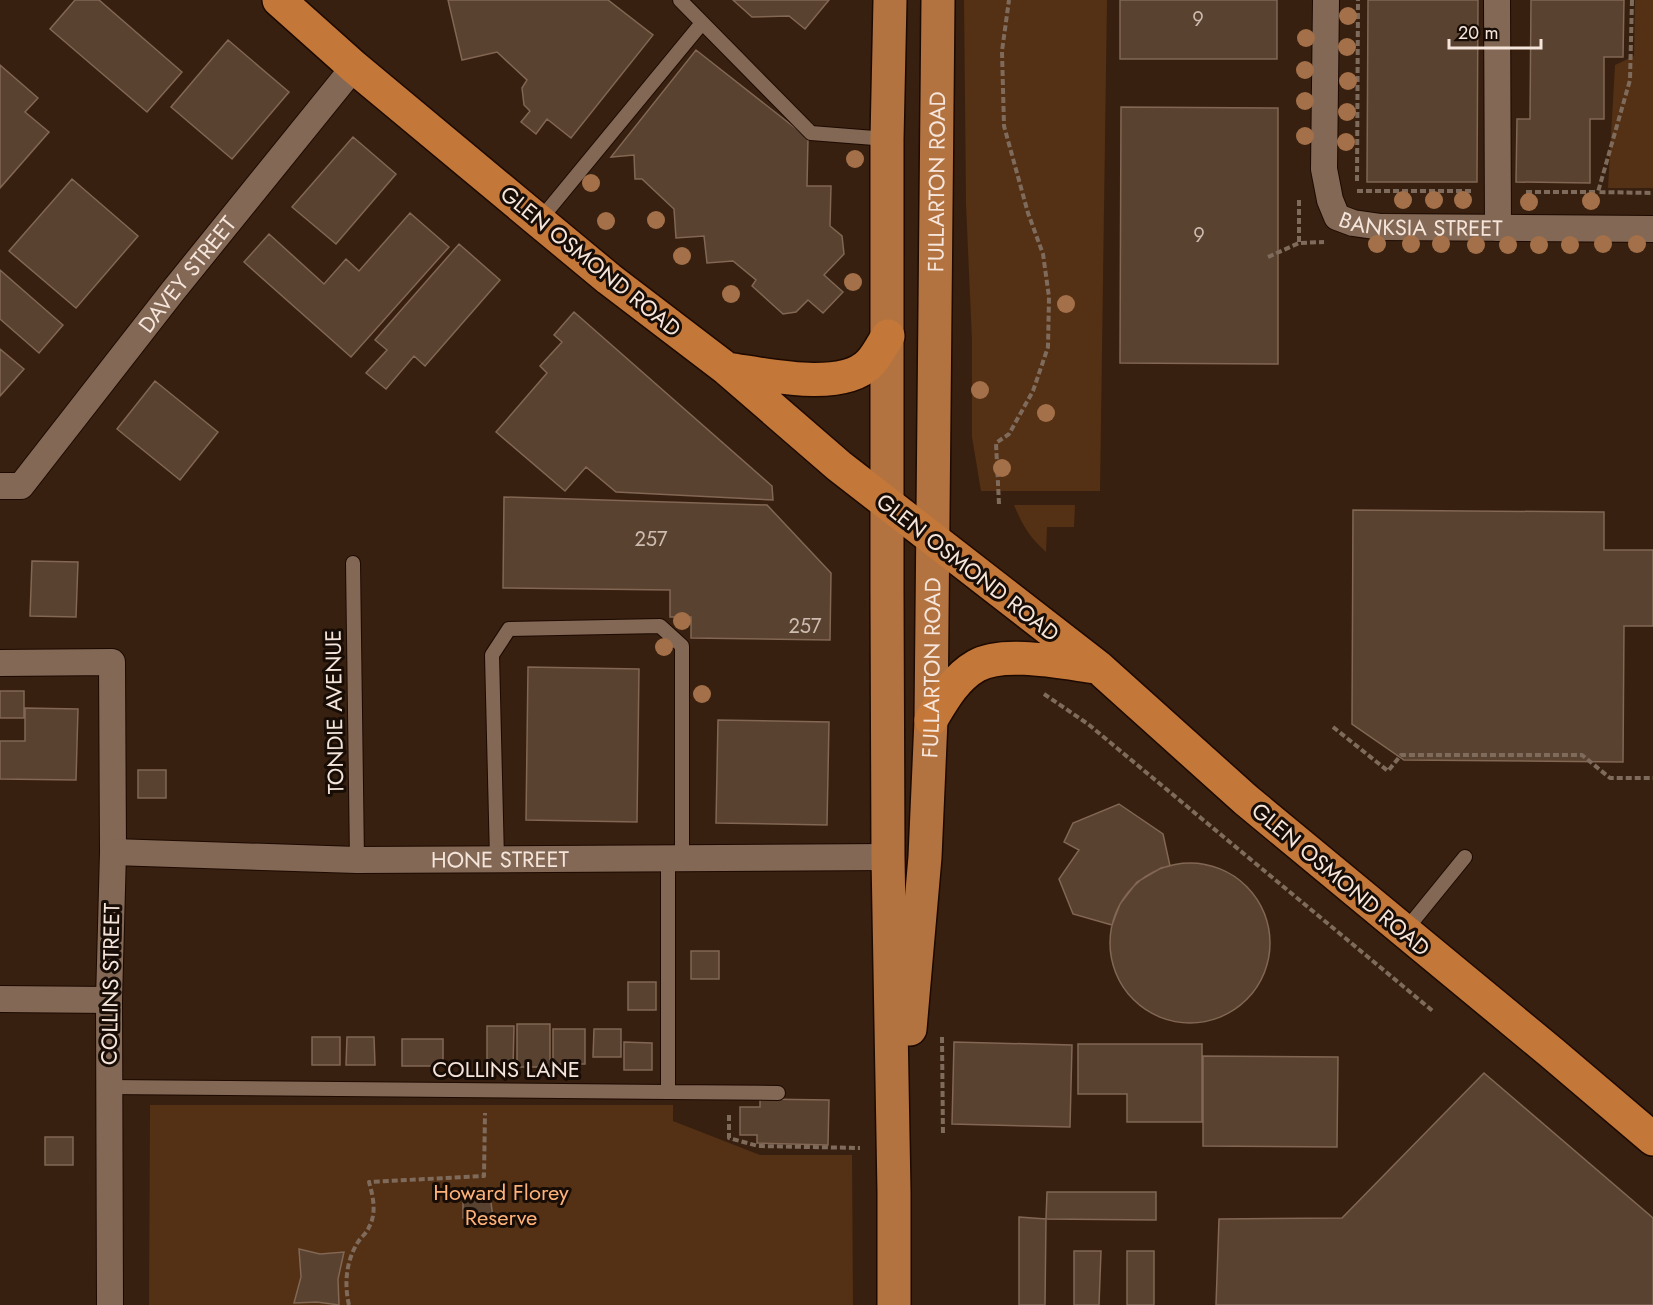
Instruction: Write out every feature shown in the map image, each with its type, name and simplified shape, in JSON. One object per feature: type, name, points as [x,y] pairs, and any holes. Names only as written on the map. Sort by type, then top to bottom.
[{"type":"highway","name":"GLEN OSMOND ROAD","points":[[279,0],[354,67],[609,279],[727,369],[839,466],[1098,667],[1246,800],[1653,1139]]},
{"type":"highway","points":[[727,369],[810,380],[845,377],[857,373],[870,363],[888,336]]},
{"type":"highway","points":[[931,720],[953,685],[976,665],[1011,657],[1098,667]]},
{"type":"main road","name":"FULLARTON ROAD","points":[[890,0],[887,139],[888,857],[894,1305]]},
{"type":"main road","name":"FULLARTON ROAD","points":[[894,1192],[926,857],[931,720],[938,0]]},
{"type":"street","name":"BANKSIA STREET","points":[[1326,0],[1324,169],[1330,200],[1337,217],[1353,224],[1381,227],[1653,229]]},
{"type":"street","points":[[1497,0],[1498,228]]},
{"type":"street","name":"DAVEY STREET","points":[[11,486],[354,67]]},
{"type":"street","name":"COLLINS STREET","points":[[0,663],[112,662],[113,852],[109,1000],[110,1305]]},
{"type":"street","name":"HONE STREET","points":[[113,852],[357,860],[888,857]]},
{"type":"street","points":[[0,999],[109,1000]]},
{"type":"lane","points":[[680,0],[811,133],[887,139]]},
{"type":"lane","points":[[539,221],[702,23]]},
{"type":"lane","name":"TONDIE AVENUE","points":[[353,563],[357,860]]},
{"type":"lane","points":[[496,860],[492,655],[509,629],[660,627],[681,646],[683,678],[668,1092]]},
{"type":"lane","points":[[1404,932],[1465,858]]},
{"type":"lane","name":"COLLINS LANE","points":[[109,1087],[778,1093]]},
{"type":"path","points":[[999,504],[996,443],[1010,434],[1033,391],[1048,347],[1049,297],[1043,254],[1028,213],[1004,126],[1002,51],[1009,0]]},
{"type":"path","points":[[1358,0],[1358,200]]},
{"type":"path","points":[[1632,0],[1630,80],[1598,192],[1653,193]]},
{"type":"path","points":[[1268,257],[1299,243]]},
{"type":"path","points":[[1037,691],[1088,724],[1434,1012]]},
{"type":"path","points":[[1333,727],[1388,771],[1401,755],[1582,755],[1610,778],[1653,778]]},
{"type":"path","points":[[942,1036],[943,1136]]},
{"type":"path","points":[[730,1093],[729,1138],[758,1146],[860,1148]]},
{"type":"path","points":[[349,1305],[346,1282],[351,1254],[370,1227],[374,1211],[369,1182],[484,1176],[485,1111]]},
{"type":"green space","points":[[964,0],[1107,0],[1100,491],[981,491],[972,437]]},
{"type":"green space","points":[[1635,0],[1653,0],[1653,188],[1608,188],[1615,65],[1634,56]]},
{"type":"green space","points":[[1014,505],[1075,505],[1074,527],[1047,527],[1046,552],[1027,531]]},
{"type":"green space","name":"Howard Florey Reserve","points":[[150,1105],[673,1105],[673,1121],[760,1155],[852,1155],[853,1305],[149,1305]]},
{"type":"building","points":[[75,0],[99,0],[182,72],[147,112],[50,29]]},
{"type":"building","points":[[448,0],[608,0],[653,35],[571,138],[547,119],[536,134],[521,122],[530,111],[524,105],[522,88],[527,80],[497,52],[462,60]]},
{"type":"building","points":[[733,0],[829,0],[805,29],[789,16],[752,17]]},
{"type":"building","points":[[1120,0],[1277,0],[1277,59],[1120,59]]},
{"type":"building","points":[[1368,0],[1478,0],[1477,182],[1367,182]]},
{"type":"building","points":[[1531,0],[1624,0],[1623,57],[1604,57],[1604,119],[1590,119],[1590,183],[1516,182],[1517,119],[1530,119]]},
{"type":"building","points":[[228,40],[289,92],[232,159],[171,107]]},
{"type":"building","points":[[696,50],[808,138],[807,186],[831,186],[830,226],[842,236],[844,254],[824,275],[843,292],[823,313],[808,300],[796,312],[783,314],[752,286],[756,280],[733,261],[707,263],[704,236],[676,238],[674,209],[642,179],[635,179],[634,155],[611,157]]},
{"type":"building","points":[[0,65],[38,98],[25,112],[49,132],[0,188]]},
{"type":"building","points":[[1121,107],[1278,108],[1278,364],[1120,363]]},
{"type":"building","points":[[353,137],[396,174],[336,244],[292,207]]},
{"type":"building","points":[[72,179],[138,236],[76,308],[9,251]]},
{"type":"building","points":[[410,213],[449,247],[351,357],[244,262],[269,234],[324,284],[346,259],[359,271]]},
{"type":"building","points":[[459,244],[500,280],[425,366],[414,356],[386,389],[366,373],[387,350],[375,340]]},
{"type":"building","points":[[0,270],[63,325],[39,353],[0,319]]},
{"type":"building","points":[[574,312],[772,486],[773,500],[616,492],[586,467],[565,491],[496,432],[547,373],[540,366],[562,342],[554,335]]},
{"type":"building","points":[[0,349],[24,369],[0,396]]},
{"type":"building","points":[[155,381],[218,432],[180,480],[117,429]]},
{"type":"building","points":[[504,497],[767,505],[831,573],[830,640],[691,638],[691,617],[670,617],[670,590],[503,588]]},
{"type":"building","points":[[1353,510],[1604,512],[1604,550],[1653,550],[1653,626],[1624,626],[1623,762],[1404,760],[1352,724]]},
{"type":"building","points":[[32,561],[78,562],[76,617],[30,616]]},
{"type":"building","points":[[528,667],[639,669],[637,822],[526,820]]},
{"type":"building","points":[[0,691],[24,691],[24,718],[0,718]]},
{"type":"building","points":[[25,708],[78,709],[76,780],[0,779],[0,741],[25,741]]},
{"type":"building","points":[[718,720],[829,722],[827,825],[716,823]]},
{"type":"building","points":[[138,770],[166,770],[166,798],[138,798]]},
{"type":"building","points":[[1119,804],[1163,834],[1170,866],[1161,868],[1137,882],[1120,904],[1112,925],[1073,914],[1059,879],[1079,850],[1064,842],[1073,823]]},
{"type":"building","points":[[1190,863],[1206,864],[1221,869],[1235,876],[1247,886],[1257,898],[1264,912],[1269,927],[1269,959],[1264,974],[1257,988],[1247,1000],[1235,1010],[1221,1017],[1206,1022],[1190,1023],[1174,1022],[1159,1017],[1145,1010],[1133,1000],[1123,988],[1116,974],[1111,959],[1110,943],[1111,927],[1116,912],[1123,898],[1133,886],[1145,876],[1159,869],[1174,864]]},
{"type":"building","points":[[691,951],[719,951],[719,979],[691,979]]},
{"type":"building","points":[[628,982],[656,982],[656,1010],[628,1010]]},
{"type":"building","points":[[517,1024],[550,1024],[550,1067],[517,1067]]},
{"type":"building","points":[[487,1026],[514,1026],[513,1068],[487,1067]]},
{"type":"building","points":[[553,1029],[585,1029],[585,1064],[553,1064]]},
{"type":"building","points":[[594,1029],[621,1029],[621,1057],[593,1057]]},
{"type":"building","points":[[312,1037],[340,1037],[340,1065],[312,1065]]},
{"type":"building","points":[[347,1037],[374,1037],[375,1065],[346,1065]]},
{"type":"building","points":[[402,1039],[443,1039],[443,1066],[402,1066]]},
{"type":"building","points":[[624,1042],[652,1043],[652,1070],[624,1070]]},
{"type":"building","points":[[954,1042],[1072,1045],[1070,1127],[952,1124]]},
{"type":"building","points":[[1078,1044],[1202,1044],[1202,1122],[1127,1122],[1127,1094],[1078,1094]]},
{"type":"building","points":[[1203,1056],[1338,1057],[1337,1147],[1203,1146]]},
{"type":"building","points":[[1484,1073],[1653,1218],[1653,1305],[1216,1305],[1219,1219],[1342,1218]]},
{"type":"building","points":[[760,1099],[829,1100],[828,1145],[757,1143],[757,1135],[740,1135],[740,1107],[760,1107]]},
{"type":"building","points":[[45,1137],[73,1137],[73,1165],[45,1165]]},
{"type":"building","points":[[1047,1192],[1156,1192],[1156,1220],[1046,1219]]},
{"type":"building","points":[[490,1195],[493,1218],[463,1218],[463,1196]]},
{"type":"building","points":[[1019,1217],[1046,1219],[1045,1305],[1019,1305]]},
{"type":"building","points":[[299,1249],[320,1254],[344,1252],[338,1279],[339,1305],[317,1302],[294,1303],[301,1277]]},
{"type":"building","points":[[1074,1251],[1101,1251],[1099,1305],[1074,1305]]},
{"type":"building","points":[[1127,1251],[1154,1251],[1154,1305],[1127,1305]]}]
